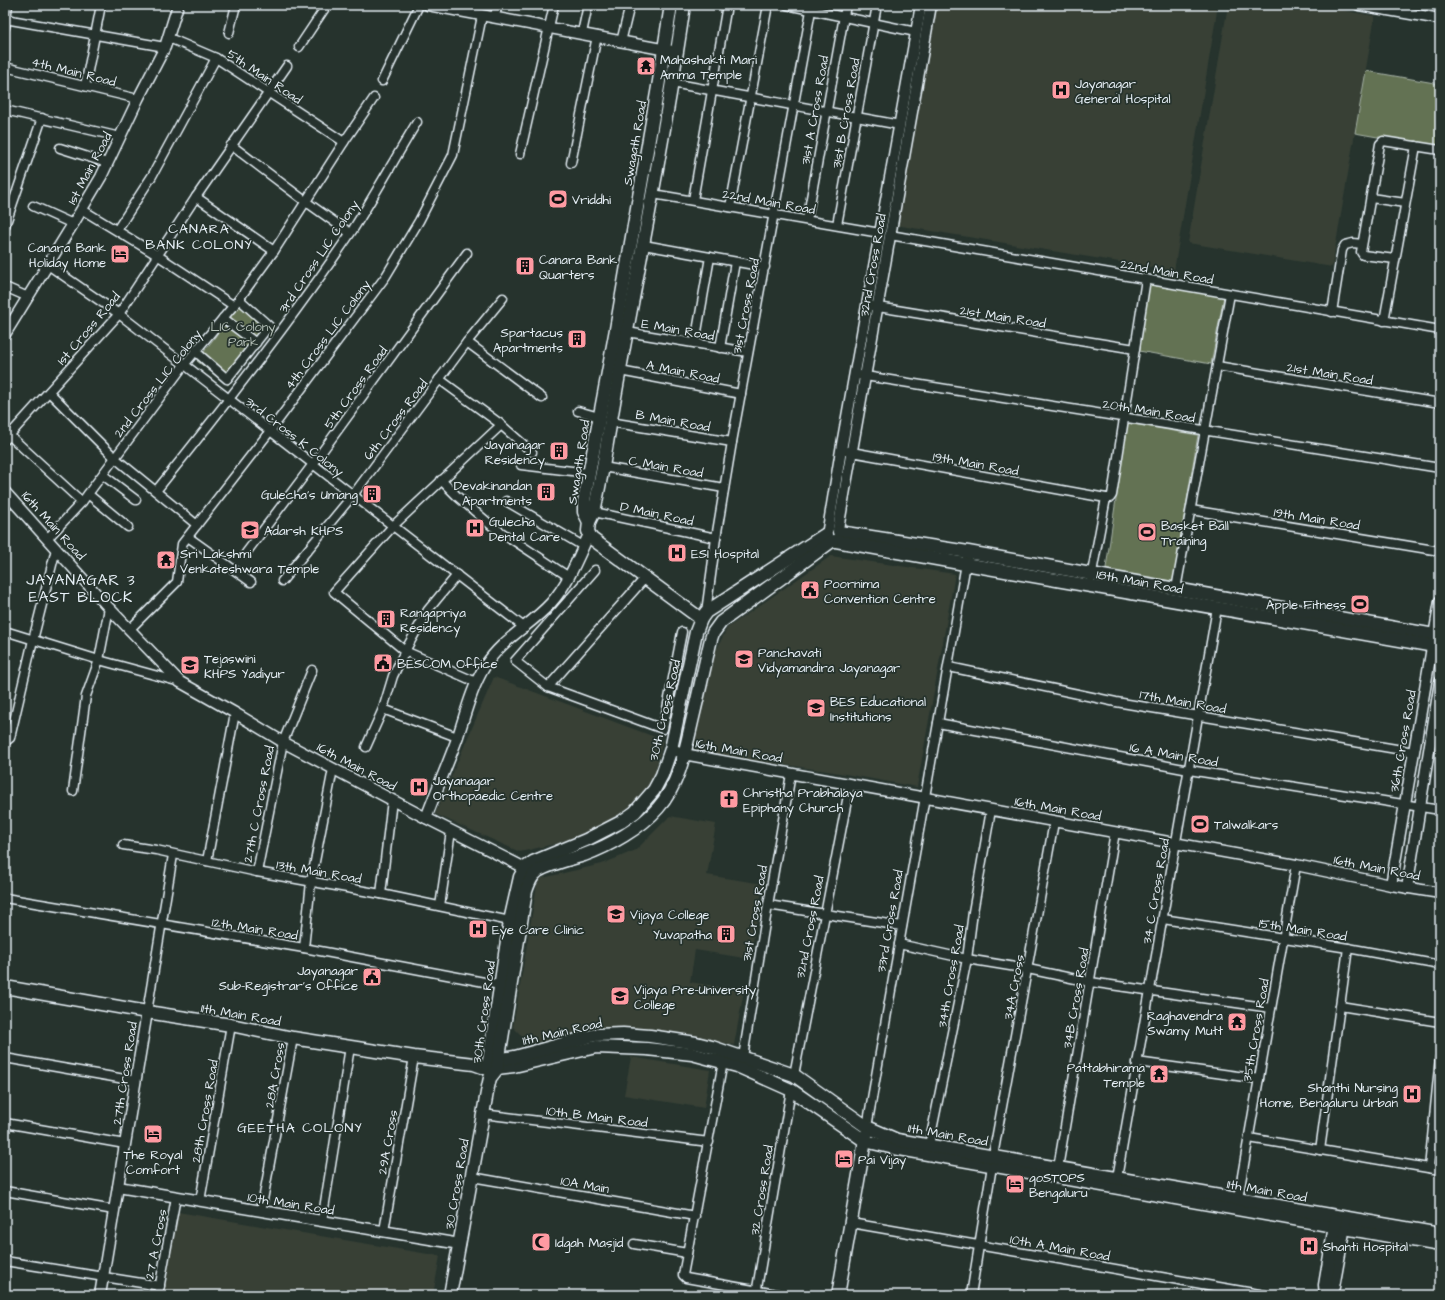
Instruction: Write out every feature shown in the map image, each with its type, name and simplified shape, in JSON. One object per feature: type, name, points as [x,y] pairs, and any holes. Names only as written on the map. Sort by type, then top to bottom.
[{"type":"main road","name":"Swagath Road","points":[[671,5],[616,329],[605,419],[603,467],[591,517],[584,512],[589,473],[605,419],[620,371],[678,52],[684,5]]},
{"type":"main road","points":[[591,517],[589,534],[591,538],[645,578],[704,615],[833,534]]},
{"type":"main road","name":"18th Main Road","points":[[833,534],[968,552],[1217,608],[1437,641]]},
{"type":"main road","name":"18th Main Road","points":[[833,534],[965,564],[1176,589],[1437,641]]},
{"type":"main road","name":"30th Cross Road","points":[[492,1067],[529,880],[540,870],[598,849],[625,835],[646,820],[657,809],[666,797],[685,754],[711,639],[716,627],[833,534]]},
{"type":"main road","name":"30th Cross Road","points":[[492,1067],[500,985],[510,921],[518,883],[525,868],[541,858],[607,830],[635,812],[645,802],[662,776],[671,749],[693,645],[704,615]]},
{"type":"main road","name":"11th Main Road","points":[[5,987],[293,1038],[414,1057],[492,1067],[514,1066],[596,1047],[622,1047],[692,1054],[737,1066],[790,1090],[865,1141],[894,1148],[1058,1168],[1238,1199],[1440,1245]]},
{"type":"main road","name":"11th Main Road","points":[[492,1067],[515,1057],[595,1035],[623,1034],[650,1036],[696,1043],[743,1057],[794,1075],[867,1127],[897,1140],[929,1145],[993,1161],[1340,1223],[1440,1234]]},
{"type":"main road","name":"30 Cross Road","points":[[450,1295],[492,1067]]},
{"type":"main road","name":"33rd Cross Road","points":[[838,1295],[867,1127]]},
{"type":"main road","points":[[1326,1295],[1325,1285],[1340,1223]]},
{"type":"main road","points":[[1330,1295],[1333,1287],[1340,1223]]},
{"type":"street","points":[[6,22],[8,5]]},
{"type":"street","points":[[86,86],[101,5]]},
{"type":"street","name":"1st Main Road","points":[[6,331],[74,224],[107,163],[167,43],[178,5]]},
{"type":"street","points":[[229,33],[236,5]]},
{"type":"street","points":[[299,47],[327,5]]},
{"type":"street","points":[[382,82],[420,5]]},
{"type":"street","points":[[428,5],[678,52]]},
{"type":"street","points":[[494,18],[498,5]]},
{"type":"street","points":[[520,154],[554,5]]},
{"type":"street","points":[[582,33],[588,5]]},
{"type":"street","points":[[621,42],[630,5]]},
{"type":"street","points":[[693,200],[727,5]]},
{"type":"street","points":[[730,207],[768,5]]},
{"type":"street","points":[[787,5],[812,8],[843,17],[916,32]]},
{"type":"street","name":"31st A Cross Road","points":[[807,220],[846,5]]},
{"type":"street","name":"31st B Cross Road","points":[[837,225],[877,5]]},
{"type":"street","name":"32nd Cross Road","points":[[885,234],[900,125],[921,5]]},
{"type":"street","name":"32nd Cross Road","points":[[833,534],[841,450],[855,375],[872,307],[885,234],[931,5]]},
{"type":"street","points":[[1358,5],[1440,19]]},
{"type":"street","name":"31st Cross Road","points":[[704,615],[724,488],[748,352],[812,8]]},
{"type":"street","name":"4th Cross LIC Colony","points":[[129,630],[177,582],[182,546],[188,537],[270,431],[386,276],[419,221],[454,154],[482,16]]},
{"type":"street","name":"5th Main Road","points":[[6,22],[96,35],[167,43],[216,58],[344,142]]},
{"type":"street","points":[[571,163],[597,36]]},
{"type":"street","points":[[117,230],[152,176],[216,58]]},
{"type":"street","name":"1st Cross Road","points":[[7,437],[119,314],[231,145],[287,66]]},
{"type":"street","name":"4th Main Road","points":[[5,67],[138,99]]},
{"type":"street","points":[[672,83],[900,125]]},
{"type":"street","name":"2nd Cross LIC Colony","points":[[47,539],[82,502],[184,365],[236,302],[274,252],[305,201],[374,98]]},
{"type":"street","points":[[5,110],[120,137]]},
{"type":"street","points":[[5,226],[42,118]]},
{"type":"street","name":"3rd Cross LIC Colony","points":[[156,492],[260,360],[350,233],[417,122]]},
{"type":"street","points":[[1395,259],[1363,255],[1361,252],[1382,142],[1440,150]]},
{"type":"street","points":[[231,145],[350,233]]},
{"type":"street","points":[[1384,321],[1416,146]]},
{"type":"street","points":[[60,148],[107,163]]},
{"type":"street","name":"22nd Main Road","points":[[653,194],[1440,330]]},
{"type":"street","points":[[196,197],[274,252]]},
{"type":"street","points":[[1371,198],[1405,203]]},
{"type":"street","points":[[33,206],[74,224]]},
{"type":"street","points":[[81,210],[236,302],[269,326],[228,379],[195,351]]},
{"type":"street","points":[[1332,312],[1342,250],[1345,245],[1353,243],[1362,244]]},
{"type":"street","points":[[644,245],[765,267]]},
{"type":"street","name":"5th Cross Road","points":[[246,553],[313,464],[466,252]]},
{"type":"street","points":[[694,343],[710,257]]},
{"type":"street","points":[[720,348],[735,262]]},
{"type":"street","name":"3rd Cross K Colony","points":[[48,265],[119,314],[525,628]]},
{"type":"street","points":[[1091,580],[1106,498],[1110,498],[1112,495],[1146,279]]},
{"type":"street","points":[[5,287],[28,297]]},
{"type":"street","points":[[1176,589],[1230,294]]},
{"type":"street","name":"6th Cross Road","points":[[282,581],[353,495],[467,342],[503,298]]},
{"type":"street","name":"32nd Cross Road","points":[[833,534],[852,452],[865,376],[872,307]]},
{"type":"street","name":"21st Main Road","points":[[872,307],[1135,349]]},
{"type":"street","points":[[223,318],[256,343]]},
{"type":"street","name":"E Main Road","points":[[627,332],[748,352]]},
{"type":"street","points":[[467,342],[542,398]]},
{"type":"street","points":[[249,351],[260,360]]},
{"type":"street","name":"21st Main Road","points":[[1217,366],[1440,403]]},
{"type":"street","name":"A Main Road","points":[[620,371],[741,394]]},
{"type":"street","name":"20th Main Road","points":[[855,375],[1205,432],[1440,468]]},
{"type":"street","points":[[439,379],[499,423],[532,452]]},
{"type":"street","points":[[49,392],[115,458],[197,525]]},
{"type":"street","name":"B Main Road","points":[[578,411],[605,419],[732,442]]},
{"type":"street","points":[[476,682],[405,651],[334,592],[392,526],[500,426],[499,423]]},
{"type":"street","points":[[7,437],[82,502]]},
{"type":"street","name":"19th Main Road","points":[[841,450],[1106,498]]},
{"type":"street","points":[[521,465],[589,473]]},
{"type":"street","name":"C Main Road","points":[[603,467],[724,488]]},
{"type":"street","points":[[103,475],[136,500]]},
{"type":"street","points":[[441,480],[458,497],[492,526],[569,577]]},
{"type":"street","name":"16th Main Road","points":[[5,492],[129,630],[180,682]]},
{"type":"street","points":[[88,494],[128,527]]},
{"type":"street","points":[[506,501],[583,546]]},
{"type":"street","name":"19th Main Road","points":[[1191,510],[1440,551]]},
{"type":"street","name":"D Main Road","points":[[591,517],[716,538]]},
{"type":"street","points":[[426,818],[476,682],[498,649],[514,635],[525,628],[551,603],[569,577],[589,534]]},
{"type":"street","points":[[188,537],[252,582]]},
{"type":"street","points":[[5,742],[10,738],[56,549]]},
{"type":"street","name":"33rd Cross Road","points":[[867,1127],[968,552]]},
{"type":"street","points":[[596,570],[516,661],[548,687],[663,729],[682,632]]},
{"type":"street","points":[[366,747],[383,709],[393,676],[405,651],[428,610],[457,576]]},
{"type":"street","points":[[548,687],[645,578]]},
{"type":"street","name":"36th Cross Road","points":[[1391,885],[1414,752],[1437,641],[1440,601]]},
{"type":"street","points":[[73,791],[86,696],[99,660],[109,608]]},
{"type":"street","name":"34 C Cross Road","points":[[1117,1178],[1217,608]]},
{"type":"street","name":"16th Main Road","points":[[5,632],[180,682],[235,712],[283,742],[333,769],[525,868]]},
{"type":"street","name":"17th Main Road","points":[[949,667],[1116,702],[1414,752]]},
{"type":"street","name":"27th C Cross Road","points":[[257,872],[283,742],[312,670]]},
{"type":"street","points":[[1407,888],[1440,682]]},
{"type":"street","points":[[383,709],[457,737]]},
{"type":"street","points":[[207,861],[235,712]]},
{"type":"street","name":"16 A Main Road","points":[[938,723],[1189,770],[1420,806]]},
{"type":"street","name":"16th Main Road","points":[[671,749],[685,754],[791,774],[1296,865],[1391,885],[1440,893]]},
{"type":"street","points":[[304,948],[311,882],[333,769]]},
{"type":"street","name":"31st Cross Road","points":[[743,1057],[791,774]]},
{"type":"street","name":"32nd Cross Road","points":[[794,1075],[850,784]]},
{"type":"street","points":[[381,894],[392,800]]},
{"type":"street","points":[[1420,806],[1440,810]]},
{"type":"street","name":"34th Cross Road","points":[[929,1145],[967,959],[973,912],[991,810]]},
{"type":"street","name":"34A Cross","points":[[993,1161],[1054,822]]},
{"type":"street","points":[[440,906],[452,831]]},
{"type":"street","name":"34B Cross Road","points":[[1058,1168],[1115,832]]},
{"type":"street","name":"13th Main Road","points":[[123,845],[156,850],[173,855],[257,872],[381,894],[510,921]]},
{"type":"street","name":"27th Cross Road","points":[[100,1295],[173,855]]},
{"type":"street","name":"35th Cross Road","points":[[1238,1199],[1296,865]]},
{"type":"street","name":"12th Main Road","points":[[5,898],[304,948],[500,985]]},
{"type":"street","points":[[768,905],[902,926]]},
{"type":"street","name":"15th Main Road","points":[[1162,919],[1348,948],[1440,965]]},
{"type":"street","points":[[899,944],[967,959],[1090,982],[1271,1008]]},
{"type":"street","points":[[1320,1150],[1348,948]]},
{"type":"street","points":[[1340,1006],[1440,1022]]},
{"type":"street","name":"28th Cross Road","points":[[200,1201],[231,1026]]},
{"type":"street","name":"28A Cross","points":[[261,1211],[293,1038]]},
{"type":"street","points":[[322,1221],[350,1047]]},
{"type":"street","name":"29A Cross","points":[[384,1232],[414,1057]]},
{"type":"street","points":[[1429,1168],[1440,1057]]},
{"type":"street","points":[[5,1058],[136,1081]]},
{"type":"street","points":[[723,1062],[683,1274],[686,1278],[756,1293],[782,1295]]},
{"type":"street","points":[[1137,1062],[1259,1079]]},
{"type":"street","name":"32 Cross Road","points":[[756,1293],[790,1090]]},
{"type":"street","name":"10th B Main Road","points":[[483,1114],[709,1142]]},
{"type":"street","points":[[5,1123],[125,1144]]},
{"type":"street","points":[[1249,1138],[1440,1170]]},
{"type":"street","points":[[971,1295],[993,1161]]},
{"type":"street","name":"10A Main","points":[[472,1177],[695,1216]]},
{"type":"street","name":"10th Main Road","points":[[118,1187],[460,1244]]},
{"type":"street","points":[[5,1191],[114,1210]]},
{"type":"street","name":"27 A Cross","points":[[158,1295],[176,1197]]},
{"type":"street","name":"10th A Main Road","points":[[851,1223],[1266,1295]]},
{"type":"street","points":[[634,1244],[687,1253]]},
{"type":"street","points":[[5,1261],[160,1286]]},
{"type":"shaded area","name":"Jayanagar General Hospital","points":[[934,5],[1218,5],[1174,271],[895,225]]},
{"type":"shaded area","points":[[1228,5],[1312,5],[1375,16],[1332,267],[1188,243]]},
{"type":"shaded area","name":"BES Educational Institutions","points":[[831,556],[955,574],[917,787],[834,772],[691,751],[709,665],[727,628]]},
{"type":"shaded area","points":[[494,677],[663,740],[651,785],[640,800],[626,813],[592,831],[559,843],[520,852],[435,814]]},
{"type":"shaded area","name":"Vijaya College","points":[[670,816],[716,824],[707,875],[763,884],[750,959],[695,950],[690,982],[744,991],[734,1045],[651,1029],[585,1031],[530,1044],[513,1027],[538,879],[602,864],[636,850]]},
{"type":"shaded area","points":[[631,1057],[710,1070],[704,1108],[624,1095]]},
{"type":"shaded area","points":[[178,1212],[440,1256],[433,1295],[164,1295]]},
{"type":"green space","points":[[1366,71],[1440,84],[1440,148],[1355,133]]},
{"type":"green space","points":[[1149,285],[1224,296],[1211,364],[1139,351]]},
{"type":"green space","name":"LIC Colony Park","points":[[242,301],[275,326],[228,385],[197,361]]},
{"type":"green space","points":[[1127,423],[1198,435],[1172,588],[1105,575]]},
{"type":"place","name":"Mahashakti Mari Amma Temple","points":[[646,66]]},
{"type":"place","name":"Jayanagar General Hospital","points":[[1061,90]]},
{"type":"place","name":"Vriddhi","points":[[558,199]]},
{"type":"place","name":"Canara Bank Holiday Home","points":[[120,254]]},
{"type":"place","name":"Canara Bank Quarters","points":[[525,266]]},
{"type":"place","name":"Spartacus Apartments","points":[[577,339]]},
{"type":"place","name":"Jayanagar Residency","points":[[559,451]]},
{"type":"place","name":"Devakinandan Apartments","points":[[546,492]]},
{"type":"place","name":"Gulecha's Umang","points":[[372,494]]},
{"type":"place","name":"Gulecha Dental Care","points":[[475,528]]},
{"type":"place","name":"Adarsh KHPS","points":[[250,530]]},
{"type":"place","name":"Basket Ball Training","points":[[1147,532]]},
{"type":"place","name":"ESI Hospital","points":[[677,553]]},
{"type":"place","name":"Sri Lakshmi Venkateshwara Temple","points":[[166,560]]},
{"type":"place","name":"Poornima Convention Centre","points":[[810,590]]},
{"type":"place","name":"Apple Fitness","points":[[1360,604]]},
{"type":"place","name":"Rangapriya Residency","points":[[386,619]]},
{"type":"place","name":"Panchavati Vidyamandira Jayanagar","points":[[744,659]]},
{"type":"place","name":"BESCOM Office","points":[[383,663]]},
{"type":"place","name":"Tejaswini KHPS Yadiyur","points":[[190,665]]},
{"type":"place","name":"BES Educational Institutions","points":[[816,708]]},
{"type":"place","name":"Jayanagar Orthopaedic Centre","points":[[419,787]]},
{"type":"place","name":"Christha Prabhalaya Epiphany Church","points":[[729,799]]},
{"type":"place","name":"Talwalkars","points":[[1200,824]]},
{"type":"place","name":"Vijaya College","points":[[616,914]]},
{"type":"place","name":"Eye Care Clinic","points":[[478,929]]},
{"type":"place","name":"Yuvapatha","points":[[726,934]]},
{"type":"place","name":"Jayanagar Sub-Registrar's Office","points":[[372,977]]},
{"type":"place","name":"Vijaya Pre-University College","points":[[620,996]]},
{"type":"place","name":"Raghavendra Swamy Mutt","points":[[1237,1022]]},
{"type":"place","name":"Pattabhirama Temple","points":[[1159,1074]]},
{"type":"place","name":"Shanthi Nursing Home, Bengaluru Urban","points":[[1412,1094]]},
{"type":"place","name":"The Royal Comfort","points":[[153,1134]]},
{"type":"place","name":"Pai Vijay","points":[[844,1159]]},
{"type":"place","name":"goSTOPS Bengaluru","points":[[1015,1184]]},
{"type":"place","name":"Idgah Masjid","points":[[541,1242]]},
{"type":"place","name":"Shanti Hospital","points":[[1309,1246]]},
{"type":"district","name":"CANARA BANK COLONY","points":[[199,236]]},
{"type":"district","name":"JAYANAGAR 3 EAST BLOCK","points":[[81,588]]},
{"type":"district","name":"GEETHA COLONY","points":[[300,1127]]}]
